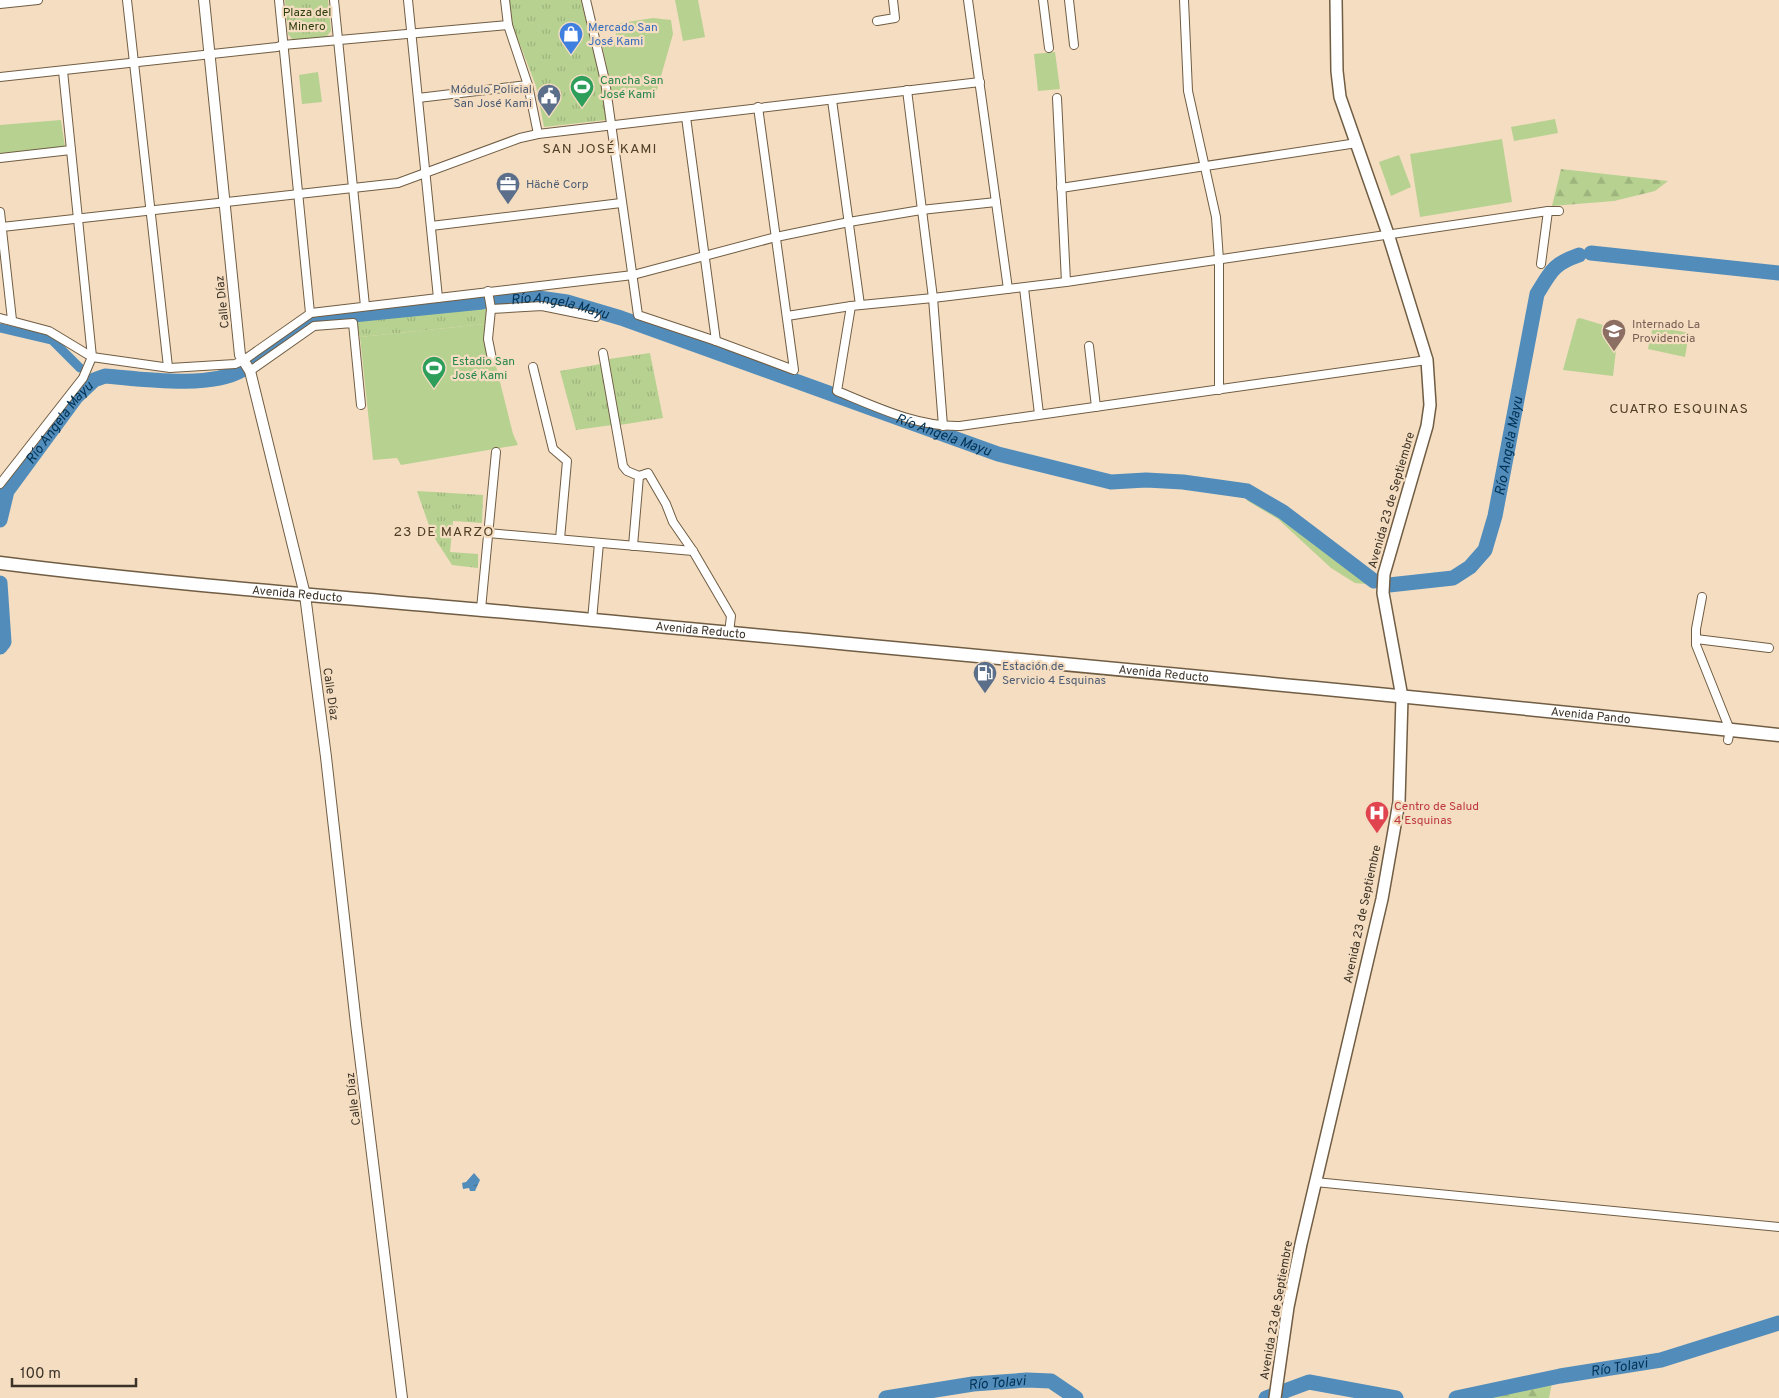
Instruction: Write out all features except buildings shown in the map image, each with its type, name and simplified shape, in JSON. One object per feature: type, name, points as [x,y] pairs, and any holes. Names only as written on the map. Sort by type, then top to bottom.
[{"type":"main road","name":"Avenida 23 de Septiembre","points":[[1276,1393],[1288,1307],[1384,886],[1399,802],[1402,697],[1383,593],[1384,574],[1426,426],[1430,405],[1427,360],[1388,234],[1340,97],[1337,71],[1336,0]]},
{"type":"main road","name":"Avenida Reducto","points":[[0,562],[305,595],[481,609],[1402,697]]},
{"type":"main road","name":"Avenida Pando","points":[[1402,697],[1729,735],[1779,735]]},
{"type":"street","points":[[0,4],[38,0]]},
{"type":"street","points":[[127,0],[168,367]]},
{"type":"street","name":"Calle Díaz","points":[[204,0],[240,355],[250,371],[305,595],[402,1398]]},
{"type":"street","points":[[279,0],[310,313]]},
{"type":"street","points":[[334,0],[365,306]]},
{"type":"street","points":[[408,0],[438,298]]},
{"type":"street","points":[[505,0],[508,25],[528,85],[538,134]]},
{"type":"street","points":[[586,0],[605,81],[613,126],[621,203],[638,315],[794,370],[758,107]]},
{"type":"street","points":[[877,21],[895,18],[893,0]]},
{"type":"street","points":[[968,0],[1008,289]]},
{"type":"street","points":[[1043,0],[1049,48]]},
{"type":"street","points":[[1069,0],[1074,45]]},
{"type":"street","points":[[1184,0],[1188,91],[1216,217],[1219,260],[1219,390]]},
{"type":"street","points":[[0,77],[277,48],[283,45],[508,25]]},
{"type":"street","points":[[0,484],[83,378],[92,356],[63,71]]},
{"type":"street","points":[[2,227],[225,204],[398,183],[520,138],[538,134],[980,82]]},
{"type":"street","points":[[418,98],[528,85]]},
{"type":"street","points":[[907,90],[933,298],[943,426]]},
{"type":"street","points":[[1057,98],[1066,282]]},
{"type":"street","points":[[832,100],[860,305]]},
{"type":"street","points":[[686,117],[716,341]]},
{"type":"street","points":[[1061,188],[1357,143]]},
{"type":"street","points":[[0,158],[71,150]]},
{"type":"street","points":[[0,318],[49,331],[92,356],[168,367],[235,364],[244,360],[310,313],[633,275],[776,237],[849,222],[921,210],[996,202]]},
{"type":"street","points":[[431,226],[621,203]]},
{"type":"street","points":[[1541,264],[1548,211]]},
{"type":"street","points":[[786,316],[851,306],[1024,288],[1388,234],[1559,211]]},
{"type":"street","points":[[0,212],[12,320]]},
{"type":"street","points":[[1024,288],[1040,414]]},
{"type":"street","points":[[488,291],[491,309],[488,339],[492,359]]},
{"type":"street","points":[[491,309],[542,306],[596,317]]},
{"type":"street","points":[[851,306],[837,391],[889,412],[943,426],[960,426],[1427,360]]},
{"type":"street","points":[[250,371],[314,326],[353,323],[361,405]]},
{"type":"street","points":[[1088,346],[1096,407]]},
{"type":"street","points":[[604,353],[624,466],[627,471],[639,476],[648,473],[666,504],[673,522],[693,551],[731,616],[729,633]]},
{"type":"street","points":[[533,367],[553,449],[567,461],[560,539]]},
{"type":"street","points":[[481,609],[496,452]]},
{"type":"street","points":[[633,546],[639,476]]},
{"type":"street","points":[[488,533],[693,551]]},
{"type":"street","points":[[592,620],[599,543]]},
{"type":"street","points":[[1702,597],[1696,629],[1696,645],[1729,735]]},
{"type":"street","points":[[1696,639],[1769,648]]},
{"type":"street","points":[[1315,1182],[1779,1228]]},
{"type":"green space","name":"Plaza del Minero","points":[[285,0],[328,0],[331,31],[326,37],[293,40],[288,34]]},
{"type":"green space","points":[[509,0],[581,0],[601,82],[606,120],[544,127],[536,86],[512,24]]},
{"type":"green space","points":[[675,0],[698,0],[705,37],[683,41]]},
{"type":"green space","points":[[653,18],[671,20],[673,34],[657,90],[613,99],[602,44],[617,40],[614,24]]},
{"type":"green space","points":[[1055,52],[1060,89],[1038,91],[1034,54]]},
{"type":"green space","points":[[318,72],[322,102],[302,104],[299,75]]},
{"type":"green space","points":[[1555,119],[1558,133],[1514,141],[1511,127]]},
{"type":"green space","points":[[61,120],[65,147],[0,154],[0,125]]},
{"type":"green space","points":[[1502,139],[1512,202],[1420,217],[1410,154]]},
{"type":"green space","points":[[1399,155],[1411,187],[1391,196],[1379,162]]},
{"type":"green space","points":[[1561,169],[1668,181],[1655,191],[1614,201],[1552,206]]},
{"type":"green space","points":[[486,296],[488,309],[485,324],[360,337],[355,321],[346,319],[345,311]]},
{"type":"green space","points":[[1580,318],[1603,325],[1616,334],[1613,376],[1563,370],[1577,319]]},
{"type":"green space","name":"Estadio San José Kami","points":[[485,324],[491,367],[496,366],[513,434],[518,445],[401,465],[397,458],[373,460],[360,337]]},
{"type":"green space","points":[[1653,326],[1689,333],[1685,357],[1648,349]]},
{"type":"green space","points":[[650,353],[663,418],[620,425],[609,359]]},
{"type":"green space","points":[[601,364],[612,425],[576,430],[560,371]]},
{"type":"green space","points":[[417,491],[483,495],[482,523],[453,521],[450,552],[478,554],[478,568],[452,565],[432,534]]},
{"type":"green space","points":[[1246,500],[1274,511],[1346,566],[1375,585],[1355,583],[1331,568],[1278,519]]},
{"type":"green space","points":[[1552,1383],[1549,1398],[1487,1398]]},
{"type":"water","points":[[474,1173],[480,1180],[475,1191],[470,1191],[469,1188],[463,1189],[462,1183],[466,1182]]},
{"type":"waterway","name":"Río Angela Mayu","points":[[1591,253],[1779,273]]},
{"type":"waterway","name":"Río Angela Mayu","points":[[1389,585],[1453,578],[1470,567],[1485,550],[1495,516],[1537,294],[1546,279],[1558,265],[1579,255]]},
{"type":"waterway","name":"Río Angela Mayu","points":[[499,301],[532,297],[567,302],[621,318],[998,454],[1111,482],[1146,480],[1183,482],[1247,491],[1283,512],[1374,581]]},
{"type":"waterway","name":"Río Angela Mayu","points":[[254,362],[313,319],[482,302]]},
{"type":"waterway","points":[[0,328],[52,340],[80,368]]},
{"type":"waterway","name":"Río Angela Mayu","points":[[0,520],[7,491],[76,397],[94,380],[105,376],[194,381],[228,376],[242,370]]},
{"type":"waterway","name":"Río Angela Mayu","points":[[0,583],[4,642],[0,647]]},
{"type":"waterway","name":"Río Tolavi","points":[[1456,1398],[1560,1376],[1661,1360],[1779,1323]]},
{"type":"waterway","name":"Río Tolavi","points":[[886,1398],[973,1384],[1027,1380],[1051,1381],[1076,1398]]},
{"type":"waterway","name":"Río Tolavi","points":[[1266,1398],[1309,1382],[1396,1398]]},
{"type":"place","name":"Mercado San José Kami","points":[[571,55]]},
{"type":"place","name":"Cancha San José Kami","points":[[582,108]]},
{"type":"place","name":"Módulo Policial San José Kami","points":[[549,117]]},
{"type":"place","name":"Hächë Corp","points":[[508,205]]},
{"type":"place","name":"Internado La Providencia","points":[[1614,352]]},
{"type":"place","name":"Estadio San José Kami","points":[[434,389]]},
{"type":"place","name":"Estación de Servicio 4 Esquinas","points":[[985,694]]},
{"type":"place","name":"Centro de Salud 4 Esquinas","points":[[1377,834]]},
{"type":"district","name":"SAN JOSÉ KAMI","points":[[600,148]]},
{"type":"district","name":"CUATRO ESQUINAS","points":[[1679,408]]},
{"type":"district","name":"23 DE MARZO","points":[[444,531]]}]
